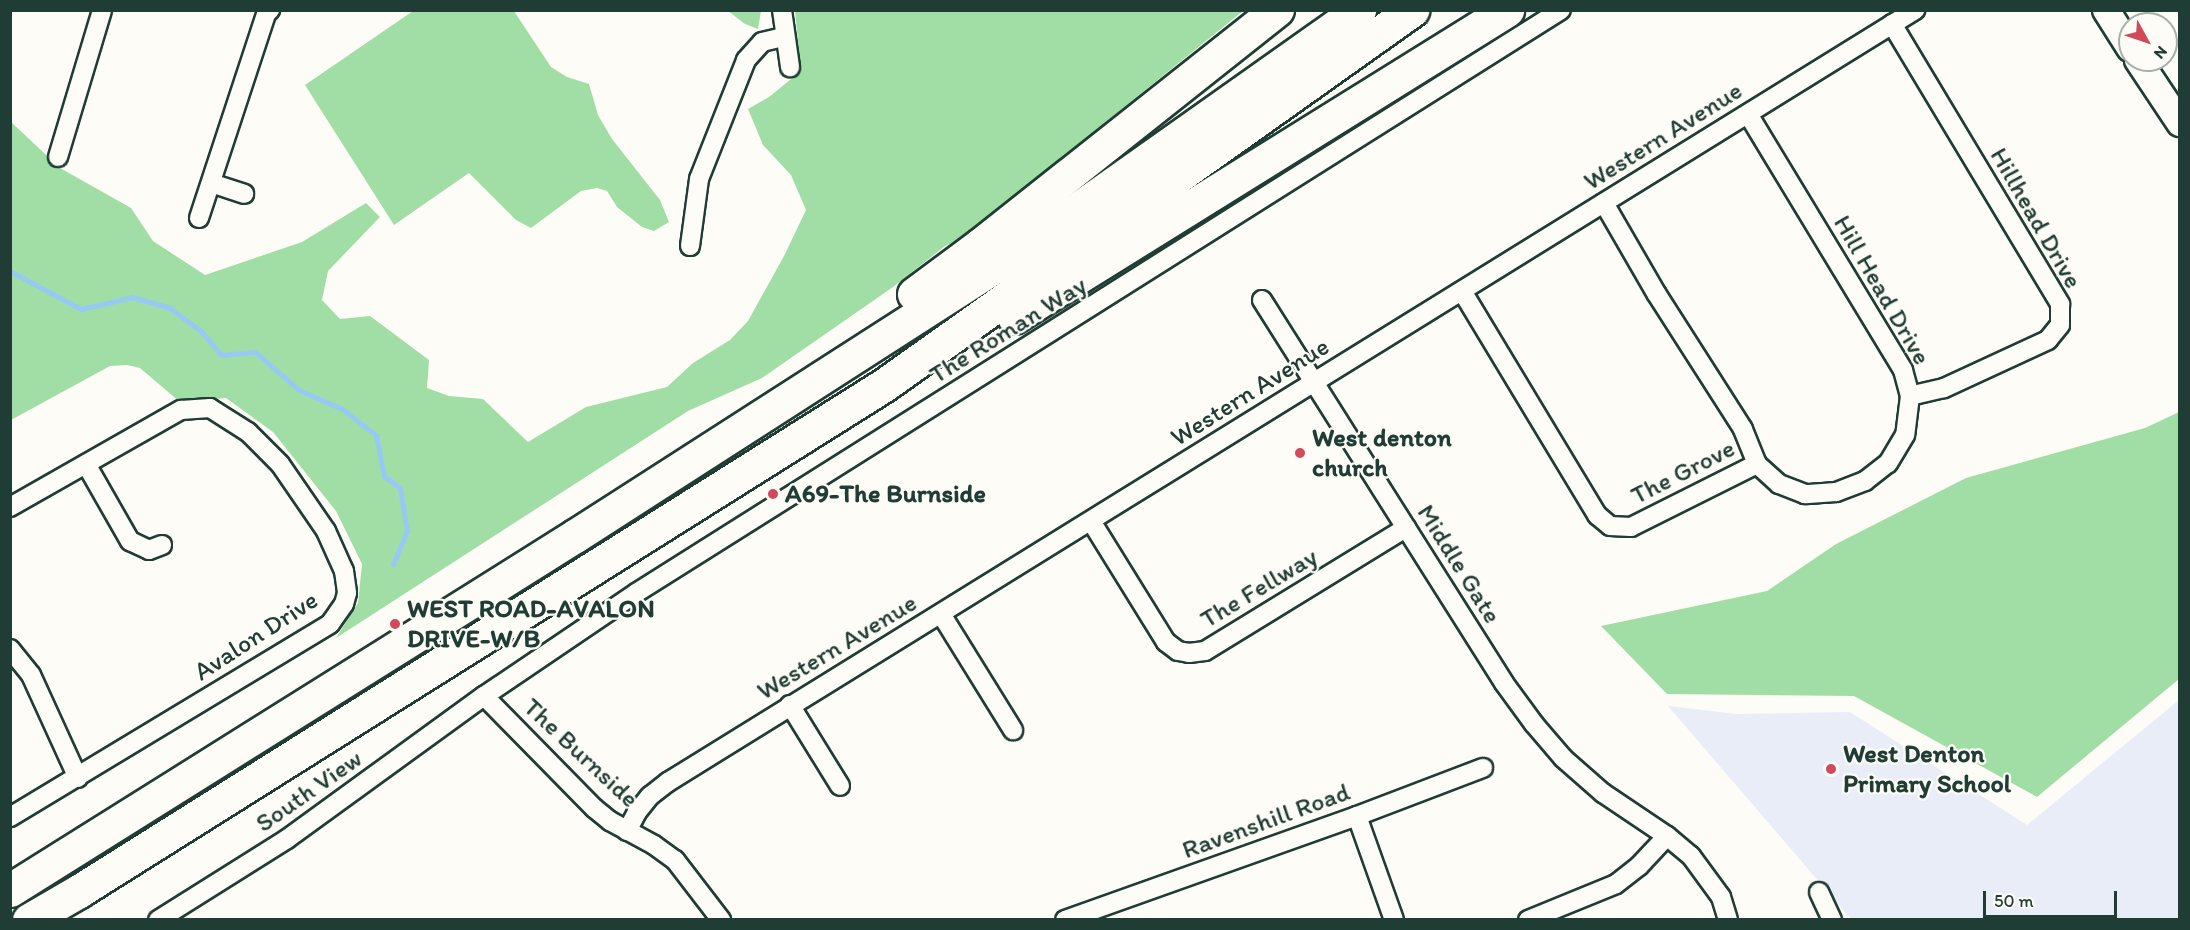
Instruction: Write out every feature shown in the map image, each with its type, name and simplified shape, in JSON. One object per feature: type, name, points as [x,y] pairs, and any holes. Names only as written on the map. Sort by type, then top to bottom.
[{"type":"highway","points":[[576,536],[971,252],[1277,10]]},
{"type":"highway","points":[[10,890],[576,536],[1014,254],[1359,10]]},
{"type":"highway","points":[[29,920],[79,891],[884,385],[1412,10]]},
{"type":"highway","points":[[884,385],[983,336],[1507,10]]},
{"type":"street","points":[[58,157],[102,10]]},
{"type":"street","points":[[200,218],[266,14],[270,10]]},
{"type":"street","points":[[782,10],[790,67]]},
{"type":"street","name":"The Roman Way","points":[[484,696],[636,593],[1561,10]]},
{"type":"street","name":"Western Avenue","points":[[627,831],[637,812],[650,796],[790,705],[941,614],[1915,10]]},
{"type":"street","points":[[2106,10],[2118,29]]},
{"type":"street","name":"Hillhead Drive","points":[[1892,24],[2060,304],[2060,325],[2048,340],[1944,388],[1910,396]]},
{"type":"street","points":[[690,246],[699,179],[746,60],[762,42],[784,37]]},
{"type":"street","points":[[2146,72],[2180,123]]},
{"type":"street","points":[[2159,72],[2180,103]]},
{"type":"street","name":"Hill Head Drive","points":[[1748,114],[1903,370],[1910,396],[1905,435],[1888,463],[1865,481],[1836,492],[1804,494],[1779,484],[1757,464]]},
{"type":"street","points":[[211,183],[244,194]]},
{"type":"street","name":"The Grove","points":[[1462,291],[1597,515],[1610,526],[1631,527],[1757,464],[1743,429],[1656,293],[1604,203]]},
{"type":"street","name":"Middle Gate","points":[[1262,300],[1504,683],[1534,724],[1563,758],[1603,793],[1667,836],[1691,856],[1721,897],[1728,920]]},
{"type":"street","name":"Avalon Drive","points":[[10,507],[181,410],[210,408],[248,432],[280,464],[326,531],[344,571],[346,593],[344,604],[330,624],[10,817]]},
{"type":"street","points":[[86,464],[130,541],[149,549],[162,545]]},
{"type":"street","name":"The Fellway","points":[[1091,521],[1166,642],[1178,651],[1190,653],[1205,651],[1406,528]]},
{"type":"street","points":[[941,614],[1013,730]]},
{"type":"street","points":[[10,649],[31,675],[78,778]]},
{"type":"street","name":"The Burnside","points":[[484,696],[594,808],[675,860],[721,920]]},
{"type":"street","name":"South View","points":[[159,920],[287,839],[484,696]]},
{"type":"street","points":[[790,705],[840,786]]},
{"type":"street","name":"Ravenshill Road","points":[[1065,920],[1357,816],[1483,768]]},
{"type":"street","points":[[1357,816],[1394,920]]},
{"type":"street","points":[[1528,920],[1616,884],[1639,866],[1667,836]]},
{"type":"street","points":[[53,920],[79,891]]},
{"type":"street","points":[[1819,892],[1832,920]]},
{"type":"shaded area","name":"West Denton Primary School","points":[[2179,700],[2179,919],[1851,919],[1668,706],[1736,714],[1850,712],[2027,825]]},
{"type":"green space","points":[[413,11],[514,11],[551,67],[567,77],[589,84],[598,115],[612,139],[660,200],[669,222],[654,231],[642,227],[617,207],[607,191],[597,188],[581,191],[531,228],[516,220],[469,173],[394,225],[305,85]]},
{"type":"green space","points":[[728,11],[761,11],[758,29],[745,24]]},
{"type":"green space","points":[[795,11],[1243,11],[961,239],[945,246],[893,287],[762,378],[688,411],[336,638],[358,603],[362,564],[336,511],[273,432],[226,398],[180,402],[140,368],[127,365],[110,366],[11,420],[10,121],[60,168],[131,208],[153,241],[205,275],[302,242],[366,203],[380,217],[328,271],[322,300],[340,319],[370,316],[429,360],[427,388],[449,396],[483,399],[528,442],[586,407],[667,387],[693,363],[730,340],[748,321],[784,256],[806,210],[791,175],[763,145],[748,109],[769,97],[801,71]]},
{"type":"green space","points":[[2179,412],[2179,679],[2037,797],[1854,696],[1667,694],[1601,626],[1767,591],[1836,544],[1966,478],[2145,428]]},
{"type":"waterway","points":[[10,271],[81,309],[132,297],[170,308],[201,331],[221,355],[255,352],[299,390],[342,409],[376,435],[384,476],[400,488],[407,531],[393,564]]},
{"type":"place","name":"West denton church","points":[[1300,453]]},
{"type":"place","name":"A69-The Burnside","points":[[773,494]]},
{"type":"place","name":"WEST ROAD-AVALON DRIVE-W/B","points":[[395,624]]},
{"type":"place","name":"West Denton Primary School","points":[[1831,769]]}]
